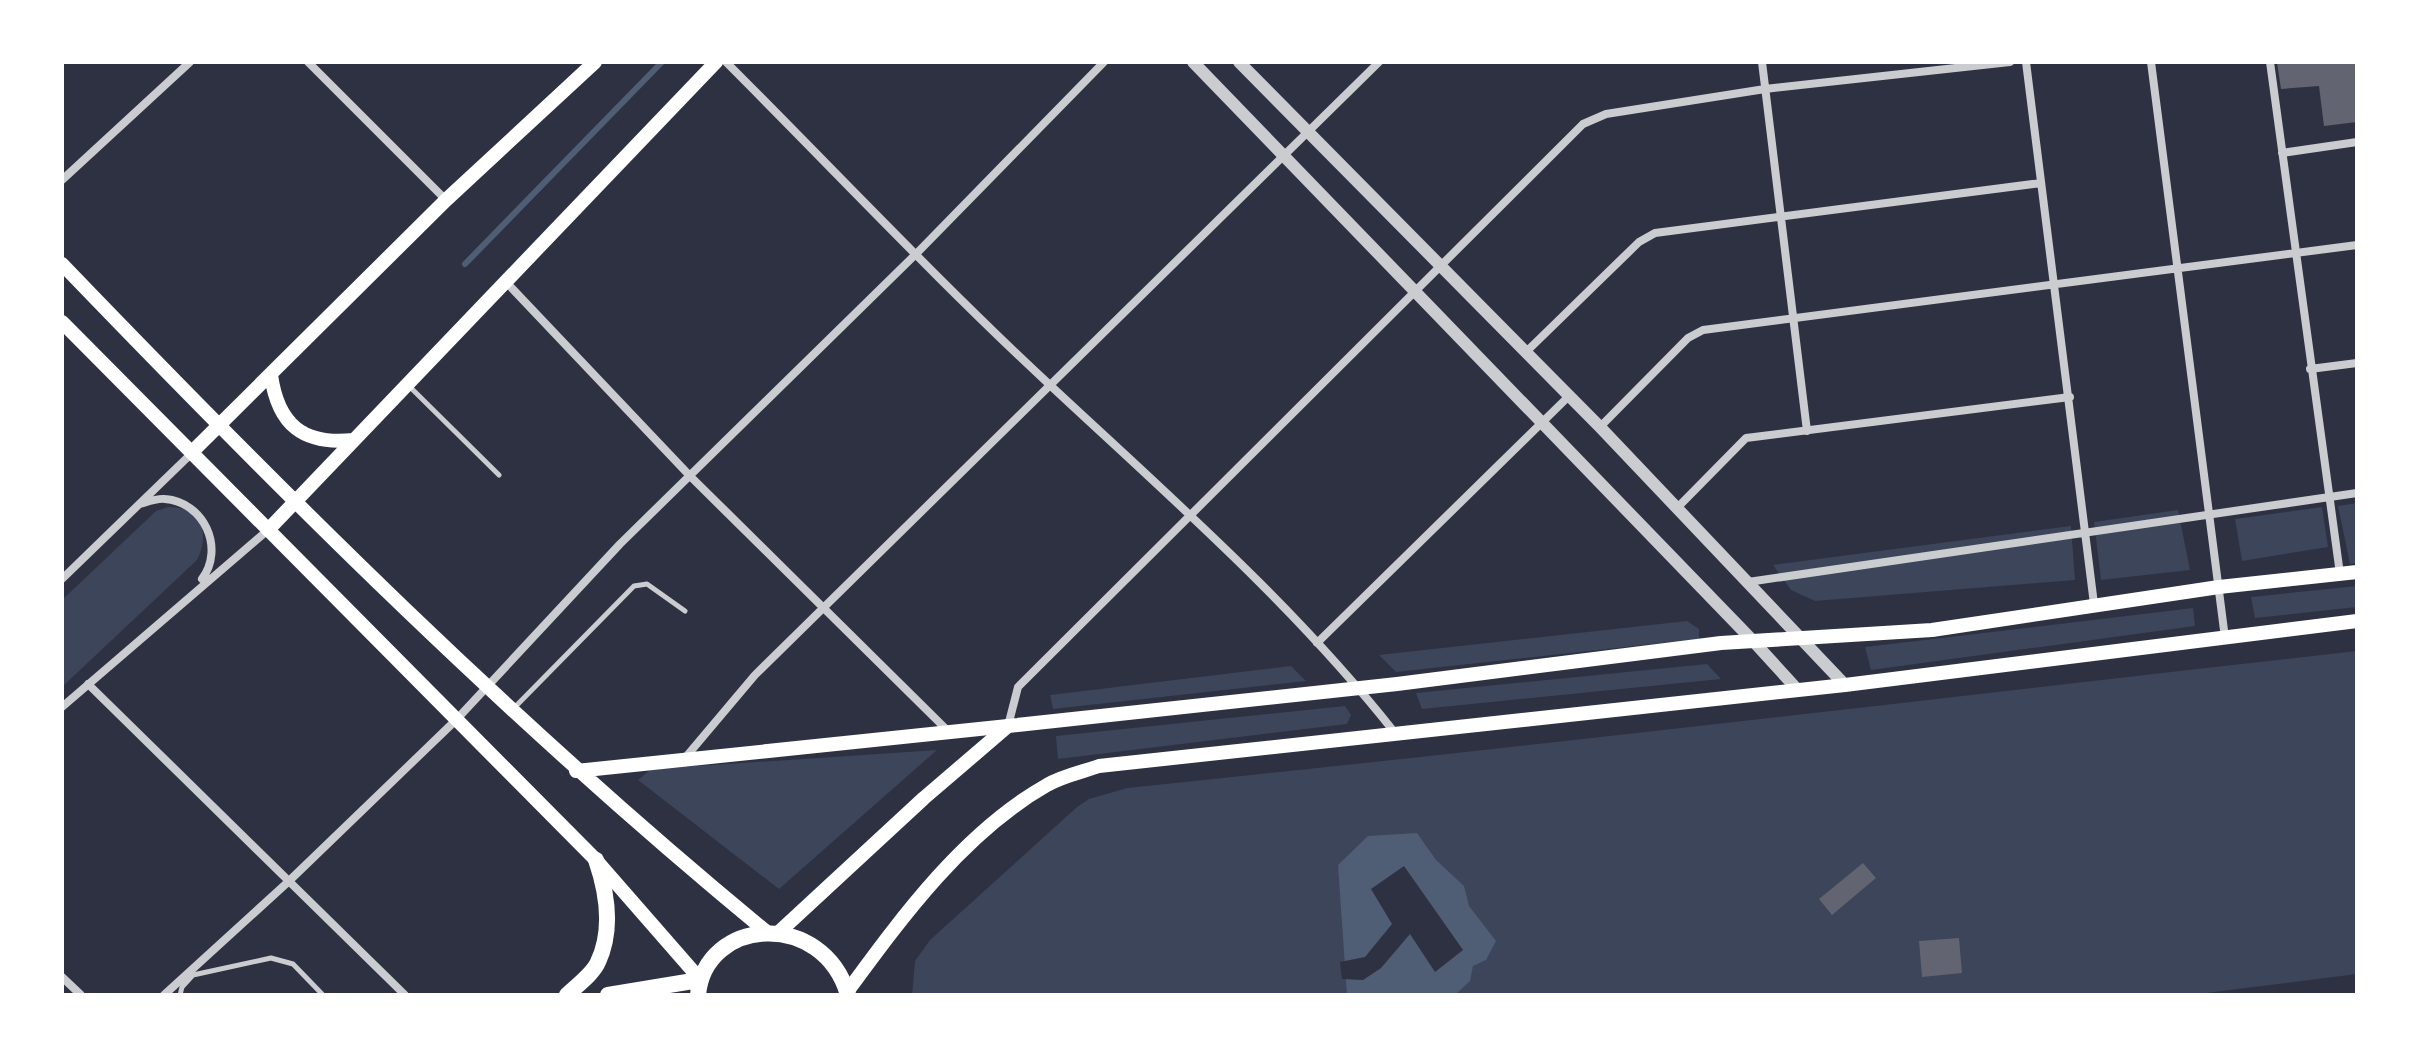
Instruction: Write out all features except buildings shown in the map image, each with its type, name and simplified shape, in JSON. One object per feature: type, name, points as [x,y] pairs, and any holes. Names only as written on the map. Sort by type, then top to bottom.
[{"type":"highway","points":[[567,995],[598,964],[607,922],[606,888],[596,860]]},
{"type":"highway","points":[[608,995],[699,985],[731,944],[773,933],[794,936],[822,951],[834,963],[848,994]]},
{"type":"main road","points":[[193,451],[446,200],[595,62]]},
{"type":"main road","points":[[268,530],[716,62]]},
{"type":"main road","points":[[62,264],[219,428],[487,688],[576,771],[773,933],[1008,726]]},
{"type":"main road","points":[[62,322],[596,860],[699,985]]},
{"type":"main road","points":[[271,375],[274,399],[286,420],[317,439],[329,442],[353,440]]},
{"type":"main road","points":[[576,771],[1754,642],[1932,630],[2094,604],[2357,572]]},
{"type":"main road","points":[[848,994],[887,937],[948,867],[1006,813],[1049,784],[1099,766],[1845,685],[2357,621]]},
{"type":"street","points":[[62,180],[190,62]]},
{"type":"street","points":[[308,62],[446,200]]},
{"type":"street","points":[[726,62],[1049,384],[1189,513],[1317,643],[1395,733]]},
{"type":"street","points":[[164,995],[288,882],[456,720],[620,544],[917,253],[1104,62]]},
{"type":"street","points":[[1193,62],[1796,688]]},
{"type":"street","points":[[1239,62],[1600,427],[1845,685]]},
{"type":"street","points":[[684,759],[755,675],[1379,62]]},
{"type":"street","points":[[1762,62],[1807,431]]},
{"type":"street","points":[[1008,726],[1018,687],[1189,513],[1583,124],[1606,114],[1765,89],[2010,62]]},
{"type":"street","points":[[2026,62],[2094,604]]},
{"type":"street","points":[[2151,62],[2225,638]]},
{"type":"street","points":[[2270,62],[2340,574]]},
{"type":"street","points":[[2282,153],[2357,142]]},
{"type":"street","points":[[1525,353],[1639,242],[1655,233],[2041,183]]},
{"type":"street","points":[[1600,427],[1688,338],[1703,330],[2357,245]]},
{"type":"street","points":[[505,281],[690,476],[948,731]]},
{"type":"street","points":[[2310,369],[2357,363]]},
{"type":"street","points":[[1317,643],[1568,397]]},
{"type":"street","points":[[1676,509],[1746,438],[2070,397]]},
{"type":"street","points":[[62,579],[193,451]]},
{"type":"street","points":[[1748,582],[2357,493]]},
{"type":"street","points":[[140,504],[163,499],[187,505],[205,522],[213,545],[209,570],[195,589]]},
{"type":"street","points":[[62,707],[195,589],[268,530]]},
{"type":"street","points":[[88,684],[405,995]]},
{"type":"street","points":[[62,977],[81,995]]},
{"type":"lane","points":[[406,384],[499,475]]},
{"type":"lane","points":[[511,710],[634,586],[647,584],[685,611]]},
{"type":"lane","points":[[180,995],[182,987],[193,975],[271,958],[293,964],[323,995]]},
{"type":"shaded area","points":[[2357,503],[2357,563],[2350,564],[2338,506]]},
{"type":"shaded area","points":[[168,507],[188,511],[200,523],[203,540],[197,560],[62,687],[62,600],[156,511]]},
{"type":"shaded area","points":[[2322,507],[2328,547],[2242,561],[2235,519]]},
{"type":"shaded area","points":[[2178,510],[2190,570],[2101,580],[2094,522]]},
{"type":"shaded area","points":[[2071,526],[2075,580],[1815,601],[1791,590],[1773,565]]},
{"type":"shaded area","points":[[2357,586],[2357,607],[2255,618],[2251,597]]},
{"type":"shaded area","points":[[2193,608],[2195,626],[1871,670],[1865,647]]},
{"type":"shaded area","points":[[1687,621],[1699,629],[1699,639],[1396,672],[1379,655]]},
{"type":"shaded area","points":[[2357,651],[2357,974],[2190,995],[912,995],[915,961],[930,940],[1077,807],[1089,799],[1127,788]]},
{"type":"shaded area","points":[[1707,664],[1721,679],[1422,709],[1416,693]]},
{"type":"shaded area","points":[[1291,666],[1306,681],[1053,709],[1050,695]]},
{"type":"shaded area","points":[[1345,706],[1351,715],[1347,724],[1058,759],[1056,736]]},
{"type":"shaded area","points":[[937,750],[779,889],[638,780],[651,769]]},
{"type":"shaded area","points":[[1417,833],[1436,860],[1464,886],[1469,906],[1496,941],[1486,960],[1473,966],[1470,981],[1455,995],[1347,995],[1338,865],[1368,836]]},
{"type":"pier","points":[[1404,866],[1463,950],[1435,972],[1410,934],[1381,968],[1363,980],[1342,979],[1340,962],[1365,957],[1392,924],[1371,889]]},
{"type":"waterway","points":[[465,264],[662,62]]}]
